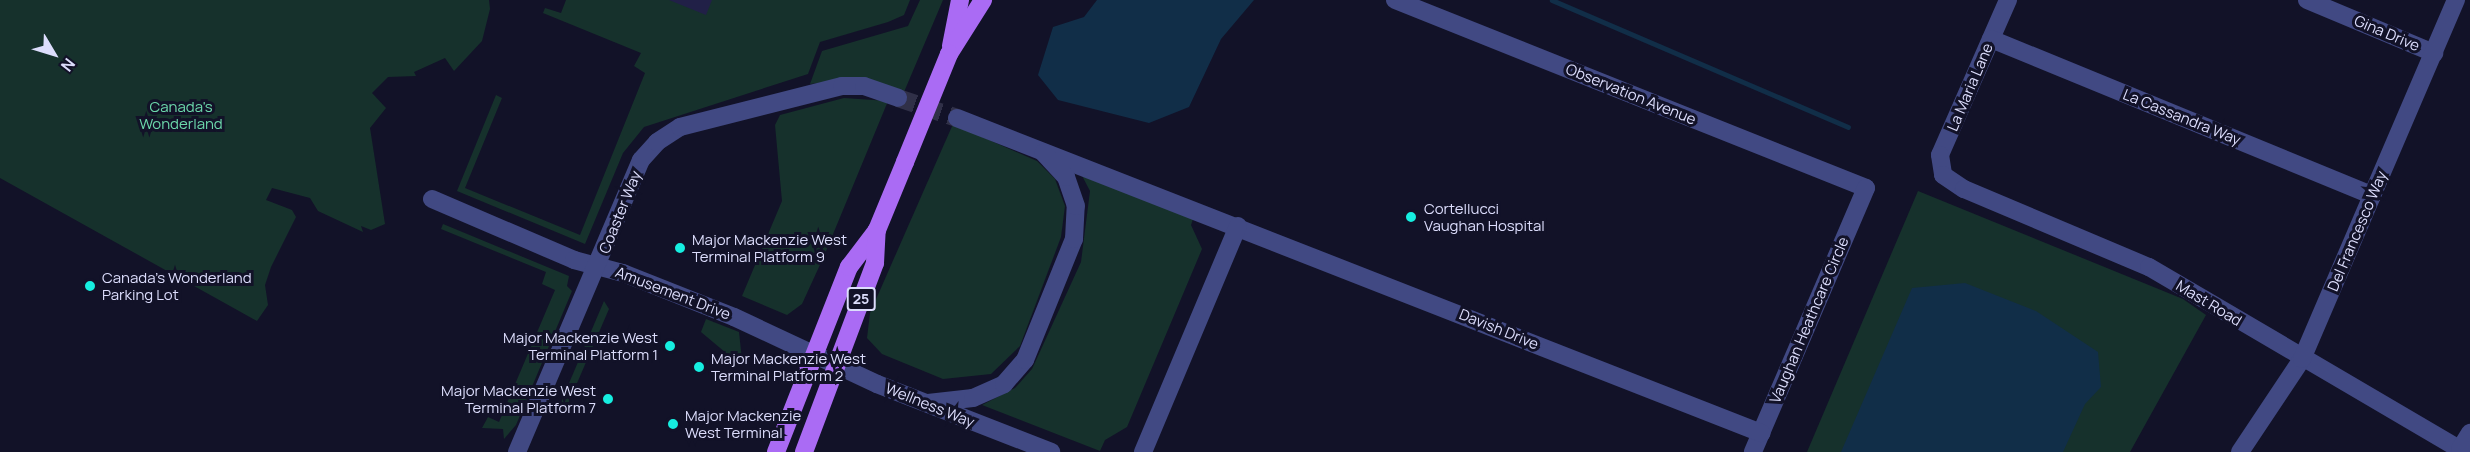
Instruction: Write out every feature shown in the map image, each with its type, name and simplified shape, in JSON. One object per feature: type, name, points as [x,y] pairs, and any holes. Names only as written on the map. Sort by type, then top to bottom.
[{"type":"main road","name":"25","points":[[949,54],[960,0]]},
{"type":"main road","name":"25","points":[[776,452],[813,351],[849,267],[877,230],[949,54],[983,0]]},
{"type":"main road","name":"25","points":[[804,452],[875,263],[877,230]]},
{"type":"street","name":"Observation Avenue","points":[[1395,0],[1866,188]]},
{"type":"street","name":"La Maria Lane","points":[[1943,175],[1941,155],[2008,0]]},
{"type":"street","name":"Gina Drive","points":[[2307,0],[2434,53]]},
{"type":"street","name":"Del Francesco Way","points":[[2240,452],[2302,359],[2456,0]]},
{"type":"street","name":"La Cassandra Way","points":[[1991,39],[2372,195]]},
{"type":"street","name":"Coaster Way","points":[[518,452],[599,265],[641,160],[657,142],[680,127],[842,86],[864,86],[898,98]]},
{"type":"street","points":[[923,403],[973,398],[1004,384],[1025,360],[1074,239],[1076,206],[1066,177],[1042,151],[957,118]]},
{"type":"street","name":"Davish Drive","points":[[1042,151],[1761,433]]},
{"type":"street","name":"Mast Road","points":[[1943,175],[1964,189],[2150,267],[2302,359],[2462,451]]},
{"type":"street","name":"Vaughan Heathcare Circle","points":[[1753,452],[1866,188]]},
{"type":"street","name":"Amusement Drive","points":[[432,199],[574,260],[599,265],[813,351]]},
{"type":"street","points":[[1143,452],[1238,226]]},
{"type":"street","name":"Wellness Way","points":[[813,351],[835,365],[923,403],[1051,452]]},
{"type":"street","points":[[2462,451],[2470,433]]},
{"type":"green space","name":"Canada's Wonderland","points":[[0,0],[489,0],[490,9],[482,41],[454,71],[445,58],[414,72],[416,76],[388,77],[372,93],[386,108],[370,128],[385,224],[371,230],[361,226],[363,232],[318,211],[310,198],[272,188],[266,200],[292,210],[296,217],[271,267],[265,285],[268,305],[257,321],[0,178]]},
{"type":"green space","points":[[566,0],[910,0],[904,15],[820,42],[808,74],[644,127],[623,153],[585,244],[457,191],[496,95],[502,98],[465,188],[580,235],[645,73],[634,66],[641,53],[543,13],[545,8],[561,13]]},
{"type":"green space","points":[[920,0],[943,0],[904,92],[857,78],[810,84],[822,51],[908,26]]},
{"type":"green space","points":[[844,98],[888,101],[802,304],[787,315],[742,296],[782,201],[775,125],[780,115]]},
{"type":"green space","points":[[953,124],[1037,161],[1055,179],[1065,206],[1061,237],[1020,346],[991,374],[943,379],[882,354],[867,338],[870,313]]},
{"type":"green space","points":[[1078,168],[1195,213],[1191,225],[1202,249],[1127,427],[1105,440],[1100,451],[982,405],[1015,388],[1032,369],[1081,262],[1090,191]]},
{"type":"green space","points":[[1918,191],[2183,299],[2206,315],[2130,452],[1807,452]]},
{"type":"green space","points":[[443,224],[569,276],[567,286],[572,291],[516,425],[504,439],[503,429],[482,428],[488,417],[499,422],[555,290],[542,284],[546,272],[441,229]]},
{"type":"green space","points":[[604,301],[609,309],[565,411],[561,402]]},
{"type":"green space","points":[[706,319],[739,332],[742,360],[738,363],[701,332]]},
{"type":"water","points":[[1097,0],[1254,0],[1221,39],[1189,107],[1149,123],[1058,100],[1038,75],[1053,27],[1084,17]]},
{"type":"water","points":[[1965,283],[2036,311],[2098,352],[2101,387],[2085,404],[2063,452],[1841,452],[1912,288]]},
{"type":"building","points":[[669,0],[712,0],[706,15]]},
{"type":"waterway","points":[[1552,0],[1848,127]]},
{"type":"tunnel","points":[[898,98],[957,118]]},
{"type":"place","name":"Cortellucci Vaughan Hospital","points":[[1411,217]]},
{"type":"place","name":"Major Mackenzie West Terminal Platform 9","points":[[680,248]]},
{"type":"place","name":"Canada's Wonderland Parking Lot","points":[[90,286]]},
{"type":"place","name":"Major Mackenzie West Terminal Platform 1","points":[[670,346]]},
{"type":"place","name":"Major Mackenzie West Terminal Platform 2","points":[[699,367]]},
{"type":"place","name":"Major Mackenzie West Terminal Platform 7","points":[[608,399]]},
{"type":"place","name":"Major Mackenzie West Terminal","points":[[673,424]]}]
